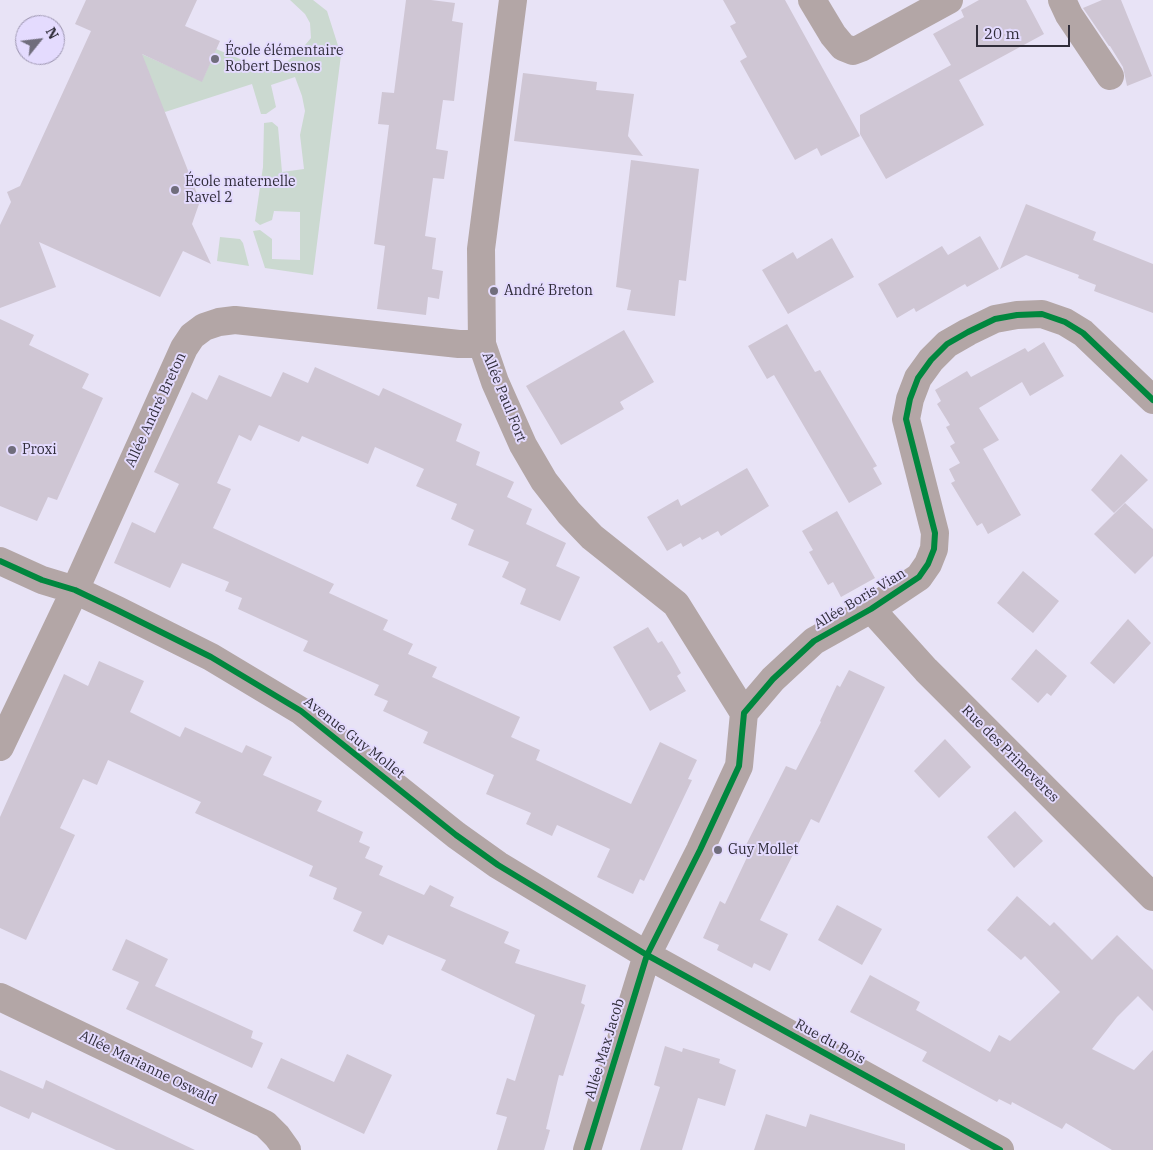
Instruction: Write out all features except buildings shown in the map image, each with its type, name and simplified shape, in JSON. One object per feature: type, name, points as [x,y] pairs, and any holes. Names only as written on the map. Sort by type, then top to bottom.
[{"type":"street","name":"Allée Paul Fort","points":[[513,0],[480,249],[482,344],[495,382],[523,445],[544,481],[569,513],[592,537],[676,604],[744,713]]},
{"type":"street","points":[[812,0],[833,35],[843,47],[853,51],[950,0]]},
{"type":"street","points":[[1062,0],[1069,15],[1110,76]]},
{"type":"street","name":"Allée Boris Vian","points":[[744,713],[774,679],[814,641],[871,609],[919,577],[928,564],[934,549],[936,532],[906,420],[910,399],[918,378],[947,344],[994,320],[1018,315],[1042,314],[1064,322],[1083,333],[1148,395]]},
{"type":"street","name":"Allée André Breton","points":[[75,590],[184,348],[192,336],[204,327],[218,322],[235,320],[459,344],[482,344]]},
{"type":"street","name":"Avenue Guy Mollet","points":[[0,561],[42,580],[75,590],[118,610],[211,657],[301,711],[456,835],[491,860],[647,955]]},
{"type":"street","points":[[0,747],[75,590]]},
{"type":"street","name":"Rue des Primevères","points":[[871,609],[926,670],[1153,897]]},
{"type":"street","points":[[647,955],[700,850],[739,766],[744,713]]},
{"type":"street","name":"Rue du Bois","points":[[647,955],[995,1149]]},
{"type":"street","name":"Allée Max Jacob","points":[[587,1150],[647,955]]},
{"type":"street","name":"Allée Marianne Oswald","points":[[0,998],[265,1124],[287,1150]]},
{"type":"shaded area","points":[[290,0],[313,0],[327,11],[341,55],[313,275],[265,268],[253,231],[260,230],[272,239],[272,259],[300,260],[300,212],[274,211],[272,220],[260,225],[255,221],[263,167],[264,123],[272,122],[278,127],[282,172],[304,169],[300,135],[305,111],[295,77],[271,85],[276,107],[266,114],[261,114],[252,84],[165,112],[143,100],[106,38],[202,81],[216,49],[269,71],[284,64],[300,51],[311,38],[310,23],[305,14]]},
{"type":"shaded area","points":[[220,237],[240,239],[243,243],[249,266],[217,261]]},
{"type":"cycle path","points":[[587,1150],[647,955],[700,850],[739,766],[744,713],[773,679],[814,641],[871,609],[919,577],[928,564],[934,549],[935,533],[906,419],[910,399],[918,378],[931,360],[947,344],[995,319],[1017,315],[1042,314],[1065,322],[1083,333],[1153,400]]},
{"type":"cycle path","points":[[0,561],[42,580],[75,590],[211,657],[301,711],[456,835],[498,865],[647,955],[1000,1150]]},
{"type":"place","name":"École élémentaire Robert Desnos","points":[[215,59]]},
{"type":"place","name":"École maternelle Ravel 2","points":[[175,190]]},
{"type":"place","name":"André Breton","points":[[494,291]]},
{"type":"place","name":"Proxi","points":[[12,450]]},
{"type":"place","name":"Guy Mollet","points":[[718,850]]}]
